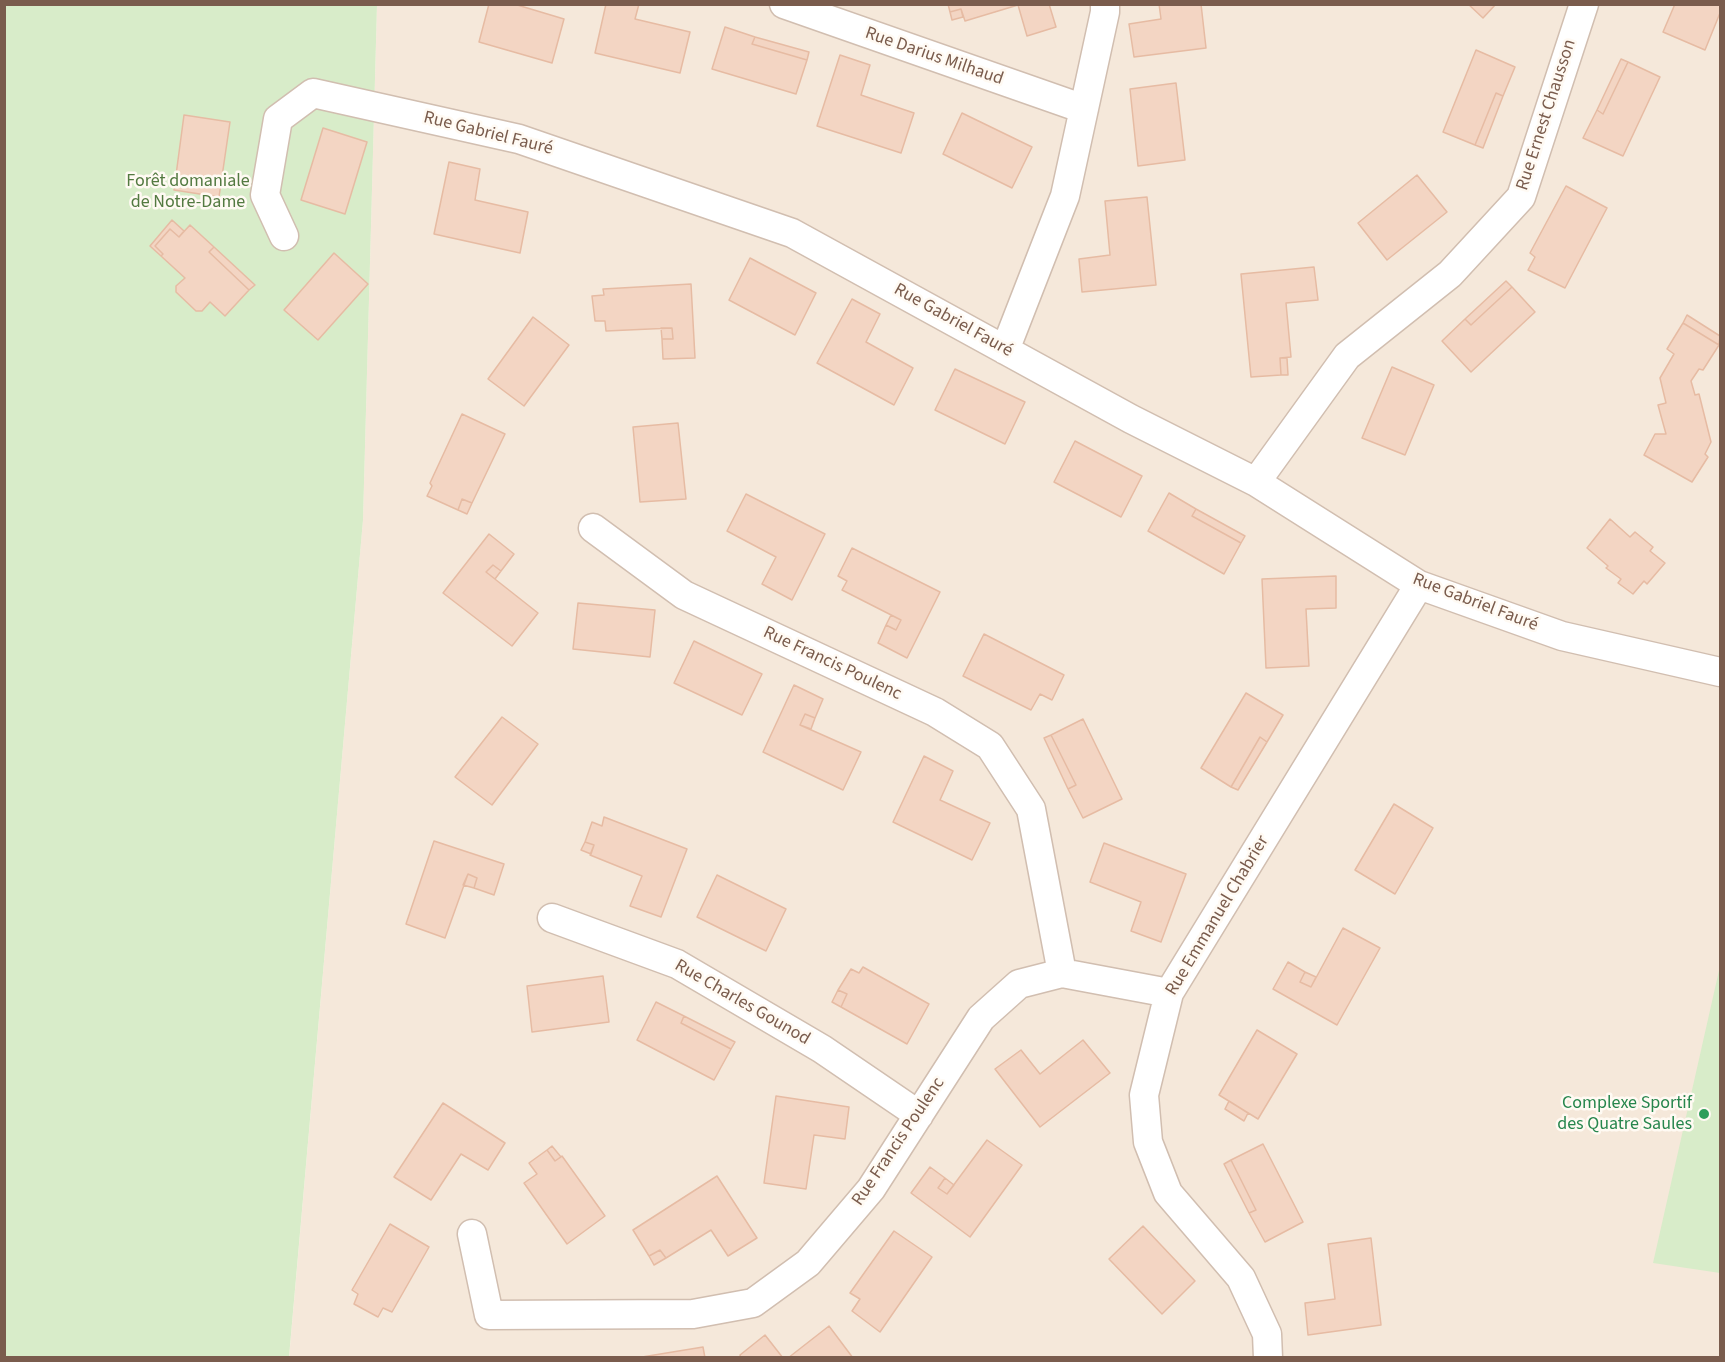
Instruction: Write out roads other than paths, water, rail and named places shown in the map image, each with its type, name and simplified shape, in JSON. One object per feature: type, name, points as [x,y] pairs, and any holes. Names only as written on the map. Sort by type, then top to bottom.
[{"type":"street","name":"Rue Darius Milhaud","points":[[784,4],[1084,109]]},
{"type":"street","points":[[1005,350],[1065,196],[1105,4]]},
{"type":"street","name":"Rue Ernest Chausson","points":[[1256,482],[1347,356],[1450,274],[1521,197],[1584,4]]},
{"type":"street","name":"Rue Gabriel Fauré","points":[[284,236],[264,195],[278,119],[313,93],[519,139],[792,233],[1131,419],[1256,482],[1419,585],[1563,636],[1720,672]]},
{"type":"street","name":"Rue Francis Poulenc","points":[[592,528],[684,595],[935,712],[990,746],[1031,809],[1062,973]]},
{"type":"street","name":"Rue Emmanuel Chabrier","points":[[1268,1358],[1267,1334],[1241,1278],[1168,1193],[1148,1142],[1144,1095],[1169,993],[1419,585]]},
{"type":"street","name":"Rue Charles Gounod","points":[[552,918],[677,964],[822,1049],[919,1115]]},
{"type":"street","name":"Rue Francis Poulenc","points":[[472,1234],[489,1315],[693,1314],[753,1303],[808,1263],[870,1189],[981,1018],[1019,984],[1062,973],[1169,993]]},
{"type":"place","name":"Complexe Sportif des Quatre Saules","points":[[1704,1114]]},
{"type":"park label","name":"Forêt domaniale de Notre-Dame","points":[[188,192]]}]
